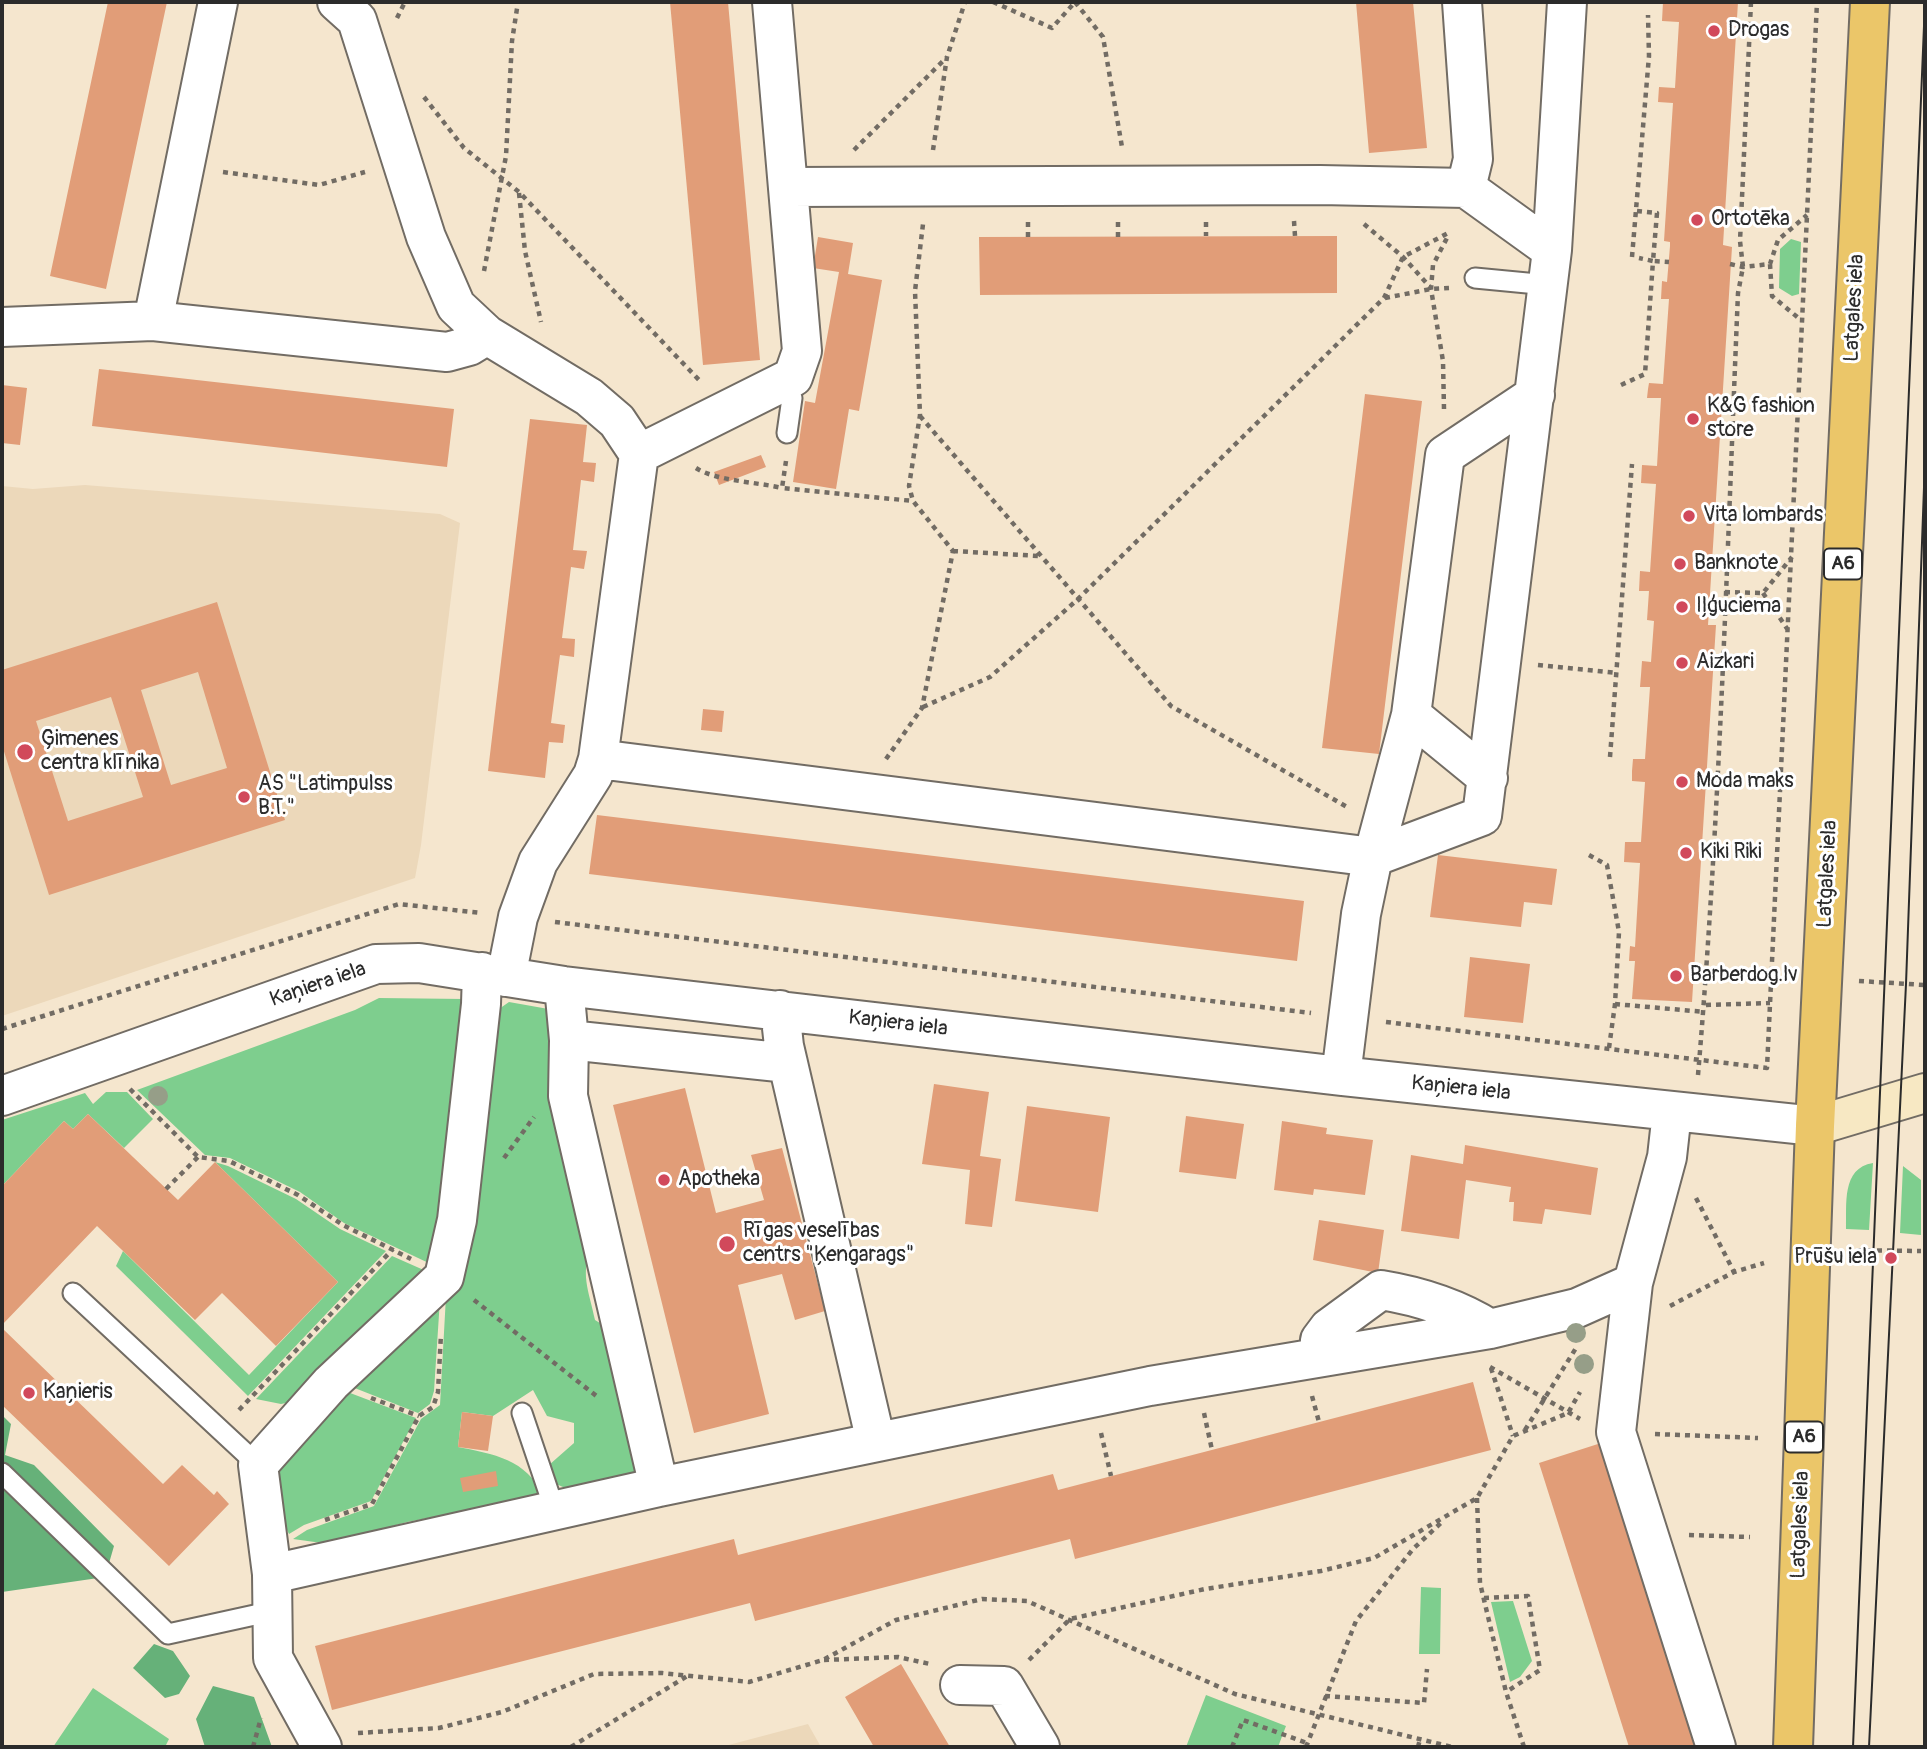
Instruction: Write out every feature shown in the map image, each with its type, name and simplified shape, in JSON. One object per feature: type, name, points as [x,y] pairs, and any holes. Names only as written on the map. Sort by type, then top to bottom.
[{"type":"highway","name":"Latgales iela","points":[[1793,1747],[1815,1126],[1870,2]]},
{"type":"street","points":[[153,321],[218,2]]},
{"type":"street","points":[[318,1740],[273,1657],[272,1592],[258,1465],[331,1383],[444,1277],[457,1220],[494,975],[538,862],[593,775],[598,759],[639,454],[617,421],[552,372],[480,330],[456,306],[426,237],[357,20],[337,2]]},
{"type":"street","points":[[639,454],[793,377],[802,351],[802,187],[772,2]]},
{"type":"street","points":[[1462,2],[1474,195]]},
{"type":"street","points":[[598,759],[861,794],[1378,842],[1482,816],[1489,778],[1550,268],[1567,2]]},
{"type":"street","points":[[802,187],[1129,186],[1474,195],[1550,268]]},
{"type":"street","points":[[2,327],[153,321],[447,352],[469,346],[480,330]]},
{"type":"street","points":[[1341,1076],[1361,914],[1411,715],[1445,456],[1535,395]]},
{"type":"street","points":[[1411,715],[1489,778]]},
{"type":"street","name":"Kaņiera iela","points":[[2,1096],[376,964],[419,963],[564,986],[1341,1076],[1815,1126]]},
{"type":"street","points":[[564,986],[569,1040],[566,1080],[659,1487]]},
{"type":"street","points":[[780,1010],[788,1063],[876,1442]]},
{"type":"street","points":[[569,1040],[788,1063]]},
{"type":"street","points":[[1815,1126],[1925,1093]]},
{"type":"street","points":[[1683,1113],[1662,1176],[1633,1283],[1616,1432],[1646,1534],[1716,1747]]},
{"type":"street","points":[[272,1592],[555,1511],[659,1487],[1150,1386],[1490,1329],[1593,1302],[1633,1283]]},
{"type":"street","points":[[1319,1357],[1320,1340],[1329,1328],[1381,1290],[1400,1293],[1470,1317],[1490,1329]]},
{"type":"street","points":[[960,1685],[1004,1686],[1040,1747]]},
{"type":"lane","points":[[1475,278],[1550,268]]},
{"type":"lane","points":[[784,381],[792,398],[787,433]]},
{"type":"lane","points":[[73,1293],[258,1465]]},
{"type":"lane","points":[[522,1413],[555,1511]]},
{"type":"lane","points":[[2,1473],[168,1634],[272,1592]]},
{"type":"path","points":[[480,330],[502,179],[518,2]]},
{"type":"path","points":[[965,2],[947,57],[915,291],[920,415],[909,486],[913,501],[953,551],[1040,556]]},
{"type":"path","points":[[993,2],[1052,28],[1075,2],[1103,37],[1129,186]]},
{"type":"path","points":[[1683,1113],[1706,1005],[1738,293],[1743,267],[1740,234],[1751,2]]},
{"type":"path","points":[[1767,1068],[1817,2]]},
{"type":"path","points":[[1632,257],[1649,56],[1648,15]]},
{"type":"path","points":[[802,187],[947,57]]},
{"type":"path","points":[[423,96],[464,148],[519,192],[727,409]]},
{"type":"path","points":[[185,166],[319,185],[403,162]]},
{"type":"path","points":[[519,192],[524,251],[552,372]]},
{"type":"path","points":[[1445,456],[1443,361],[1431,289],[1433,265],[1474,195]]},
{"type":"path","points":[[1621,385],[1645,374],[1657,213],[1637,211]]},
{"type":"path","points":[[1802,321],[1772,296],[1770,264],[1778,240],[1807,215]]},
{"type":"path","points":[[922,708],[990,677],[1077,600],[1384,298],[1403,257],[1450,232]]},
{"type":"path","points":[[1403,257],[1431,289]]},
{"type":"path","points":[[1639,258],[1669,262]]},
{"type":"path","points":[[1730,264],[1743,267],[1770,264]]},
{"type":"path","points":[[1384,298],[1431,289],[1453,288]]},
{"type":"path","points":[[920,415],[1171,706],[1378,842]]},
{"type":"path","points":[[782,488],[787,433]]},
{"type":"path","points":[[673,437],[697,469],[713,477],[748,480],[782,488],[913,501]]},
{"type":"path","points":[[1610,757],[1632,464]]},
{"type":"path","points":[[861,794],[922,708],[953,551]]},
{"type":"path","points":[[1763,593],[1793,556]]},
{"type":"path","points":[[1725,592],[1763,593]]},
{"type":"path","points":[[1763,593],[1789,632]]},
{"type":"path","points":[[1503,662],[1617,673]]},
{"type":"path","points":[[1589,855],[1607,865],[1619,932],[1615,1004],[1609,1048]]},
{"type":"path","points":[[1851,981],[1925,985]]},
{"type":"path","points":[[1706,1005],[1770,1003]]},
{"type":"path","points":[[1615,1004],[1705,1012]]},
{"type":"path","points":[[499,1165],[553,1091],[566,1080]]},
{"type":"path","points":[[128,1087],[198,1157],[229,1161],[298,1195],[343,1225],[444,1277],[646,1436]]},
{"type":"path","points":[[166,1189],[198,1157]]},
{"type":"path","points":[[1662,1176],[1690,1186],[1734,1272]]},
{"type":"path","points":[[221,1429],[393,1249]]},
{"type":"path","points":[[1839,1250],[1921,1251]]},
{"type":"path","points":[[1629,1327],[1734,1272],[1764,1263]]},
{"type":"path","points":[[319,1522],[372,1504],[419,1416],[433,1407],[438,1392],[444,1277]]},
{"type":"path","points":[[1525,1431],[1585,1334],[1593,1302]]},
{"type":"path","points":[[1443,1336],[1491,1368],[1598,1429],[1758,1438]]},
{"type":"path","points":[[1491,1368],[1513,1436]]},
{"type":"path","points":[[369,1397],[419,1416]]},
{"type":"path","points":[[1004,1686],[1070,1619],[1205,1589],[1321,1571],[1374,1558],[1477,1498],[1513,1436],[1568,1413]]},
{"type":"path","points":[[1477,1498],[1483,1598],[1506,1692],[1524,1747]]},
{"type":"path","points":[[1233,1747],[1243,1720],[1306,1745],[1356,1621],[1413,1549],[1452,1513]]},
{"type":"path","points":[[1646,1534],[1750,1537]]},
{"type":"path","points":[[1483,1598],[1528,1596],[1540,1670],[1506,1692]]},
{"type":"path","points":[[823,1661],[896,1620],[982,1599],[1027,1601],[1235,1694],[1318,1712],[1452,1747]]},
{"type":"path","points":[[318,1740],[439,1728],[502,1712],[594,1674],[690,1675],[749,1682],[823,1661],[898,1657],[930,1664],[960,1685]]},
{"type":"path","points":[[1325,1696],[1424,1703],[1427,1668]]},
{"type":"path","points":[[571,1747],[690,1675]]},
{"type":"path","points":[[1418,1747],[1420,1739]]},
{"type":"shaded area","points":[[85,485],[440,514],[460,523],[421,845],[415,878],[2,1016],[2,486],[33,489]]},
{"type":"shaded area","points":[[808,1724],[821,1747],[721,1747]]},
{"type":"green space","points":[[1791,239],[1801,242],[1799,294],[1792,296],[1779,288],[1780,249]]},
{"type":"green space","points":[[379,998],[465,999],[435,1266],[344,1223],[300,1192],[230,1158],[205,1155],[137,1090],[355,1010]]},
{"type":"green space","points":[[509,1002],[554,1010],[593,1245],[586,1273],[588,1291],[595,1320],[616,1333],[644,1472],[574,1492],[554,1483],[549,1465],[574,1443],[574,1423],[547,1416],[533,1390],[493,1416],[462,1412],[458,1447],[508,1460],[528,1474],[543,1496],[407,1522],[329,1544],[293,1539],[307,1530],[374,1506],[421,1419],[440,1405],[446,1296],[489,1016]]},
{"type":"green space","points":[[106,1092],[127,1092],[153,1119],[124,1148],[88,1114],[73,1129],[64,1121],[2,1186],[2,1120],[85,1093],[93,1104]]},
{"type":"green space","points":[[215,1162],[296,1199],[340,1229],[386,1251],[248,1396],[116,1266],[123,1251],[249,1375],[338,1282]]},
{"type":"green space","points":[[1873,1163],[1869,1230],[1846,1229],[1851,1180],[1855,1172]]},
{"type":"green space","points":[[1903,1166],[1921,1180],[1921,1235],[1900,1233]]},
{"type":"green space","points":[[392,1256],[435,1275],[300,1400],[281,1404],[256,1399]]},
{"type":"green space","points":[[440,1299],[434,1391],[430,1404],[418,1413],[342,1383]]},
{"type":"green space","points":[[337,1388],[416,1418],[371,1501],[304,1525],[289,1534],[276,1489],[278,1471],[295,1438]]},
{"type":"green space","points":[[2,1415],[11,1424],[5,1455],[34,1465],[114,1546],[105,1577],[2,1592]]},
{"type":"green space","points":[[1421,1587],[1441,1588],[1440,1654],[1419,1654]]},
{"type":"green space","points":[[1513,1601],[1532,1661],[1520,1677],[1510,1682],[1491,1602]]},
{"type":"green space","points":[[154,1644],[173,1651],[190,1676],[179,1694],[165,1698],[133,1668]]},
{"type":"green space","points":[[213,1686],[254,1697],[272,1747],[205,1747],[196,1719]]},
{"type":"green space","points":[[93,1688],[169,1739],[165,1747],[53,1747]]},
{"type":"green space","points":[[1206,1695],[1286,1726],[1278,1747],[1186,1747]]},
{"type":"building","points":[[108,2],[167,2],[106,289],[50,276]]},
{"type":"building","points":[[670,2],[728,2],[760,360],[703,365]]},
{"type":"building","points":[[1356,2],[1413,2],[1427,148],[1369,153]]},
{"type":"building","points":[[1663,2],[1738,2],[1723,245],[1732,247],[1708,625],[1716,625],[1692,1002],[1632,999],[1635,961],[1629,961],[1630,946],[1635,947],[1640,863],[1624,862],[1625,842],[1641,842],[1645,782],[1632,781],[1632,771],[1633,759],[1645,759],[1650,687],[1640,687],[1642,661],[1651,662],[1654,621],[1647,620],[1649,591],[1639,591],[1640,571],[1650,572],[1656,484],[1641,483],[1642,465],[1657,466],[1661,398],[1647,398],[1649,383],[1663,384],[1669,299],[1661,299],[1662,281],[1667,282],[1670,246],[1670,242],[1664,241],[1673,103],[1658,102],[1659,87],[1675,88],[1679,22],[1662,21]]},
{"type":"building","points":[[1337,236],[1337,293],[980,295],[979,237]]},
{"type":"building","points":[[818,237],[853,243],[848,274],[882,280],[859,411],[849,409],[836,489],[793,482],[805,401],[815,403],[839,272],[813,268]]},
{"type":"building","points":[[99,369],[454,409],[447,467],[92,426]]},
{"type":"building","points":[[2,385],[27,388],[20,445],[2,443]]},
{"type":"building","points":[[1365,394],[1422,401],[1379,754],[1322,748]]},
{"type":"building","points":[[530,419],[587,425],[583,462],[596,463],[594,482],[581,480],[573,550],[587,551],[584,569],[571,567],[562,638],[575,639],[574,657],[560,655],[551,723],[565,725],[563,743],[549,742],[545,778],[488,771]]},
{"type":"building","points":[[761,455],[766,467],[719,485],[714,472]]},
{"type":"building","name":"Ģimenes centra klīnika","points":[[217,602],[285,820],[49,895],[2,745],[2,670]],"holes":[[[198,672],[227,768],[171,785],[141,690]],[[111,697],[143,797],[68,821],[36,721]]]},
{"type":"building","points":[[703,709],[724,711],[722,732],[701,730]]},
{"type":"building","points":[[597,815],[1304,901],[1297,961],[589,874]]},
{"type":"building","points":[[1438,855],[1557,869],[1552,905],[1524,902],[1521,927],[1430,917]]},
{"type":"building","points":[[1470,957],[1530,964],[1523,1023],[1464,1017]]},
{"type":"building","points":[[934,1084],[989,1092],[980,1156],[1001,1159],[992,1227],[965,1224],[970,1170],[922,1164]]},
{"type":"building","name":"Rīgas veselības centrs \"Ķengarags\"","points":[[685,1088],[716,1213],[764,1200],[751,1155],[782,1148],[825,1311],[795,1320],[782,1274],[738,1285],[769,1414],[694,1433],[613,1105]]},
{"type":"building","points":[[1027,1106],[1110,1117],[1098,1212],[1015,1201]]},
{"type":"building","points":[[88,1114],[178,1200],[215,1162],[338,1282],[276,1346],[222,1293],[195,1320],[97,1226],[2,1325],[2,1186],[64,1121],[73,1129]]},
{"type":"building","points":[[1186,1116],[1244,1124],[1236,1179],[1179,1172]]},
{"type":"building","points":[[1282,1121],[1327,1128],[1326,1134],[1373,1140],[1365,1195],[1314,1189],[1313,1195],[1274,1190]]},
{"type":"building","points":[[1465,1145],[1598,1168],[1591,1215],[1545,1209],[1542,1224],[1513,1221],[1514,1202],[1509,1202],[1511,1187],[1466,1180],[1459,1239],[1401,1231],[1411,1155],[1463,1164]]},
{"type":"building","points":[[1319,1220],[1384,1230],[1378,1273],[1313,1260]]},
{"type":"building","points":[[2,1328],[163,1484],[182,1465],[214,1495],[217,1491],[229,1504],[169,1566],[2,1405]]},
{"type":"building","points":[[1473,1382],[1491,1450],[1075,1559],[1070,1539],[755,1621],[750,1603],[332,1710],[315,1646],[734,1539],[738,1555],[1053,1474],[1058,1490]]},
{"type":"building","points":[[462,1412],[493,1416],[488,1451],[458,1447]]},
{"type":"building","points":[[1601,1443],[1698,1747],[1629,1747],[1539,1463]]},
{"type":"building","points":[[496,1471],[498,1486],[463,1492],[460,1478]]},
{"type":"building","points":[[901,1664],[950,1747],[874,1747],[845,1697]]},
{"type":"tram line","points":[[1853,1747],[1925,2]]},
{"type":"tram line","points":[[1869,1747],[1906,984],[1925,460]]},
{"type":"place","name":"Drogas","points":[[1714,31]]},
{"type":"place","name":"Ortotēka","points":[[1697,220]]},
{"type":"place","name":"K&G fashion store","points":[[1693,419]]},
{"type":"place","name":"Vita lombards","points":[[1689,516]]},
{"type":"place","name":"Banknote","points":[[1680,564]]},
{"type":"place","name":"Iļģuciema","points":[[1682,607]]},
{"type":"place","name":"Aizkari","points":[[1682,663]]},
{"type":"place","name":"Ģimenes centra klīnika","points":[[25,752]]},
{"type":"place","name":"Moda maks","points":[[1682,782]]},
{"type":"place","name":"AS \"Latimpulss B.T.\"","points":[[244,797]]},
{"type":"place","name":"Kiki Riki","points":[[1686,853]]},
{"type":"place","name":"Barberdog.lv","points":[[1676,976]]},
{"type":"place","name":"Apotheka","points":[[664,1180]]},
{"type":"place","name":"Rīgas veselības centrs \"Ķengarags\"","points":[[727,1244]]},
{"type":"place","name":"Prūšu iela","points":[[1891,1258]]},
{"type":"place","name":"Kaņieris","points":[[29,1393]]}]
